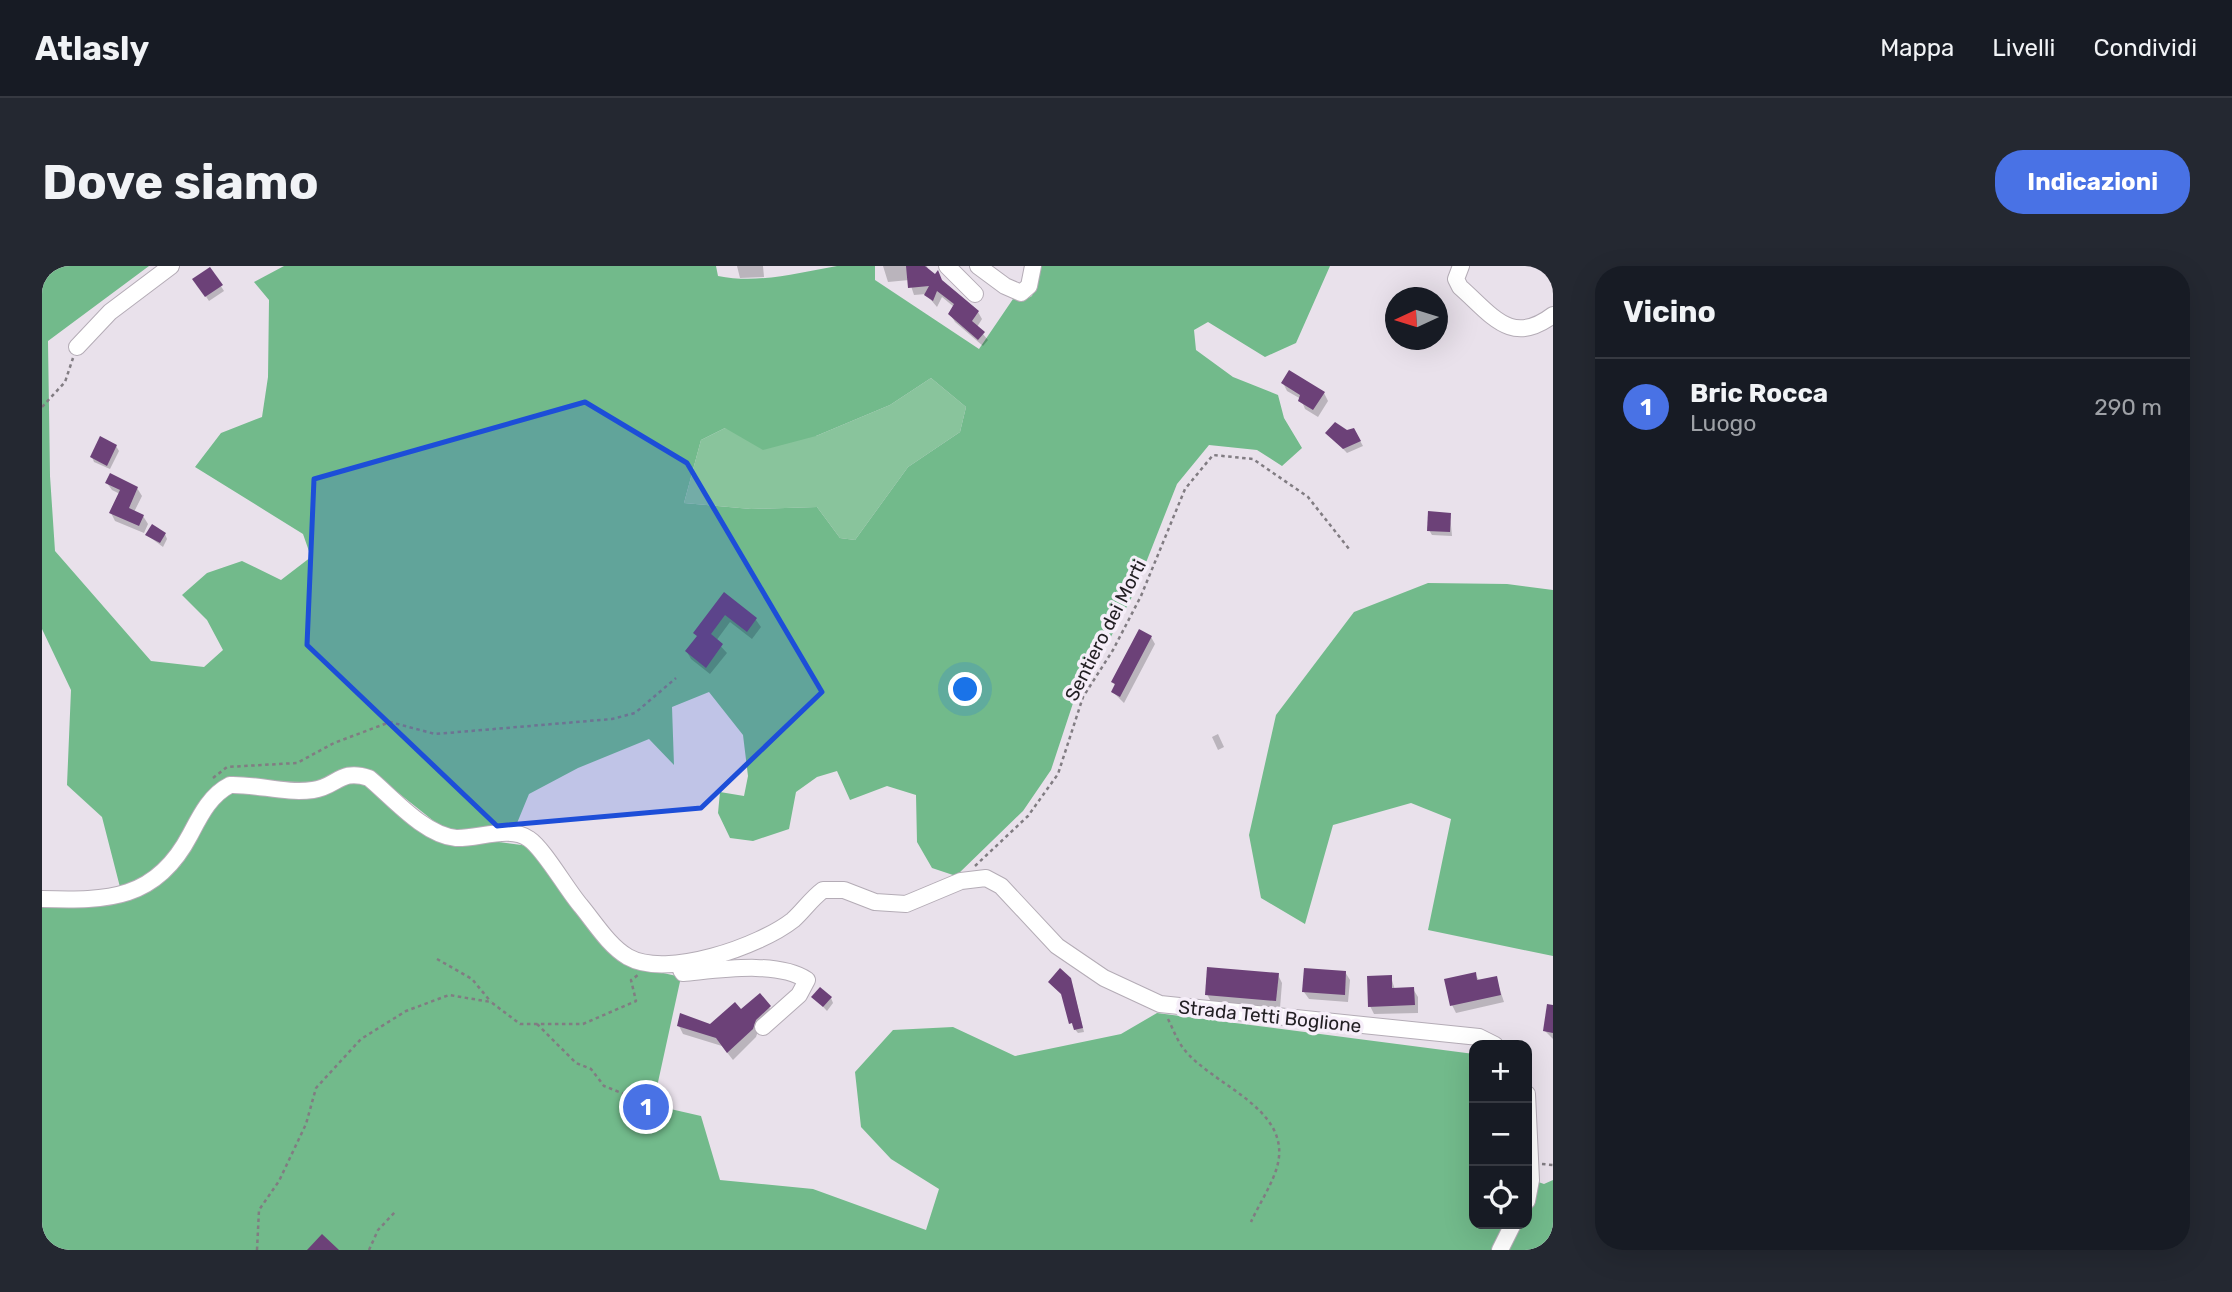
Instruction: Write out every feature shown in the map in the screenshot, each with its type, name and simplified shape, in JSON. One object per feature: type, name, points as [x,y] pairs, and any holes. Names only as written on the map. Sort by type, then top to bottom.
[{"type":"street","points":[[77,347],[110,312],[170,266]]},
{"type":"street","points":[[947,266],[975,294]]},
{"type":"street","points":[[978,266],[1005,286],[1021,293],[1029,286],[1033,266]]},
{"type":"street","points":[[1461,266],[1456,279],[1460,287],[1512,330],[1527,330],[1553,315]]},
{"type":"street","points":[[42,899],[114,899],[132,892],[165,872],[177,859],[200,815],[220,790],[230,785],[294,792],[314,790],[343,776],[358,774],[369,778],[438,832],[455,838],[498,834],[523,835],[531,840],[563,885],[620,951],[630,958],[654,965],[694,962],[776,931],[794,919],[823,890],[844,890],[875,902],[906,904],[961,881]]},
{"type":"street","name":"Strada Tetti Boglione","points":[[961,881],[979,878],[995,881],[1056,946],[1113,983],[1160,1004],[1479,1037],[1485,1040]]},
{"type":"street","points":[[677,965],[683,973],[741,968],[798,974],[807,980],[799,995],[763,1027]]},
{"type":"street","points":[[1527,1103],[1530,1166]]},
{"type":"street","points":[[1500,1250],[1510,1229]]},
{"type":"path","points":[[42,407],[65,382],[77,347]]},
{"type":"path","name":"Sentiero dei Morti","points":[[961,881],[1028,816],[1058,774],[1083,697],[1113,650],[1141,596],[1185,489],[1213,455],[1253,459],[1297,489],[1308,497],[1349,549]]},
{"type":"path","points":[[212,779],[227,767],[297,763],[334,743],[390,722],[435,734],[612,719],[635,713],[676,678]]},
{"type":"path","points":[[437,959],[472,979],[491,1002],[520,1024],[583,1024],[636,1001],[631,979],[654,965]]},
{"type":"path","points":[[257,1250],[259,1210],[279,1181],[306,1124],[316,1088],[361,1039],[406,1010],[449,995],[491,1002]]},
{"type":"path","points":[[1160,1004],[1184,1049],[1227,1087],[1257,1107],[1279,1137],[1278,1163],[1251,1222]]},
{"type":"path","points":[[537,1024],[576,1063],[591,1069],[604,1086],[642,1101]]},
{"type":"path","points":[[369,1250],[378,1230],[395,1212]]},
{"type":"highlighted area","points":[[585,402],[687,463],[822,692],[701,808],[497,826],[307,645],[314,479]]},
{"type":"green space","points":[[42,266],[149,266],[48,341],[50,476],[55,551],[151,661],[204,667],[223,650],[207,620],[182,595],[207,573],[242,561],[281,580],[311,557],[303,534],[195,467],[221,433],[262,417],[268,377],[269,300],[254,282],[284,266],[716,266],[718,276],[748,279],[778,277],[837,266],[875,266],[875,280],[979,349],[1013,299],[1022,301],[1032,296],[1040,266],[1330,266],[1296,343],[1265,357],[1208,322],[1194,330],[1196,350],[1233,377],[1278,395],[1284,418],[1302,448],[1282,466],[1257,450],[1209,445],[1177,484],[1134,593],[1106,646],[1076,694],[1051,770],[1023,811],[956,876],[932,868],[917,842],[916,795],[887,786],[850,800],[837,771],[817,777],[796,792],[789,829],[753,841],[730,838],[718,813],[720,792],[744,796],[748,776],[743,735],[709,692],[672,707],[674,765],[649,739],[578,768],[529,794],[515,828],[456,831],[440,826],[372,772],[362,770],[345,771],[302,784],[244,778],[227,779],[218,783],[203,799],[181,841],[164,863],[121,891],[102,817],[67,785],[71,690],[42,629]],"holes":[[[931,378],[966,407],[960,432],[908,467],[855,540],[840,538],[817,507],[751,509],[684,503],[701,440],[725,428],[763,450],[816,436],[890,405]]]},
{"type":"green space","points":[[931,378],[966,407],[960,432],[908,467],[855,540],[840,538],[817,507],[751,509],[684,503],[701,440],[725,428],[816,436],[890,405]]},
{"type":"green space","points":[[1428,583],[1507,584],[1553,590],[1553,956],[1428,930],[1451,819],[1411,803],[1333,825],[1305,924],[1261,898],[1249,835],[1276,715],[1354,612]]},
{"type":"green space","points":[[364,780],[431,833],[529,846],[632,966],[681,977],[653,1105],[701,1116],[720,1180],[813,1189],[926,1230],[939,1189],[891,1159],[861,1127],[855,1072],[893,1030],[953,1027],[1015,1056],[1121,1034],[1157,1013],[1469,1053],[1469,1229],[1532,1229],[1532,1180],[1544,1184],[1553,1180],[1553,1250],[42,1250],[42,905],[150,887],[180,866],[202,820],[222,793],[333,788]]},
{"type":"building","points":[[906,266],[925,266],[935,274],[938,270],[942,280],[979,311],[972,321],[985,332],[978,340],[948,314],[954,304],[937,291],[933,301],[924,295],[929,286],[908,288]]},
{"type":"building","points":[[210,267],[223,285],[205,297],[192,279]]},
{"type":"building","points":[[1289,370],[1325,392],[1313,410],[1298,401],[1300,395],[1281,383]]},
{"type":"building","points":[[1335,422],[1347,430],[1354,428],[1361,441],[1343,449],[1325,433]]},
{"type":"building","points":[[100,436],[117,445],[107,466],[90,457]]},
{"type":"building","points":[[110,473],[138,487],[129,508],[144,515],[139,526],[109,513],[120,490],[105,483]]},
{"type":"building","points":[[1428,511],[1451,513],[1450,532],[1427,531]]},
{"type":"building","points":[[152,524],[166,533],[160,543],[145,535]]},
{"type":"building","points":[[724,592],[757,618],[747,632],[725,615],[711,634],[723,644],[706,668],[685,651],[697,636],[693,633]]},
{"type":"building","points":[[1139,629],[1152,636],[1120,697],[1111,692],[1115,684],[1111,682]]},
{"type":"building","points":[[1207,967],[1279,973],[1276,1001],[1205,995]]},
{"type":"building","points":[[1060,968],[1071,978],[1083,1028],[1074,1030],[1072,1023],[1069,1024],[1061,994],[1048,982]]},
{"type":"building","points":[[1304,968],[1346,971],[1345,995],[1302,992]]},
{"type":"building","points":[[1476,972],[1477,980],[1497,976],[1501,995],[1450,1006],[1444,979]]},
{"type":"building","points":[[1392,975],[1392,988],[1414,987],[1415,1005],[1368,1007],[1367,976]]},
{"type":"building","points":[[820,987],[832,997],[823,1007],[811,997]]},
{"type":"building","points":[[760,993],[771,1006],[756,1020],[753,1029],[727,1053],[716,1038],[677,1026],[680,1013],[710,1024],[735,1002],[741,1009]]},
{"type":"building","points":[[1547,1004],[1553,1005],[1553,1033],[1543,1031]]},
{"type":"building","points":[[322,1234],[339,1250],[307,1250]]},
{"type":"place","name":"Bric Rocca","points":[[646,1107]]}]
